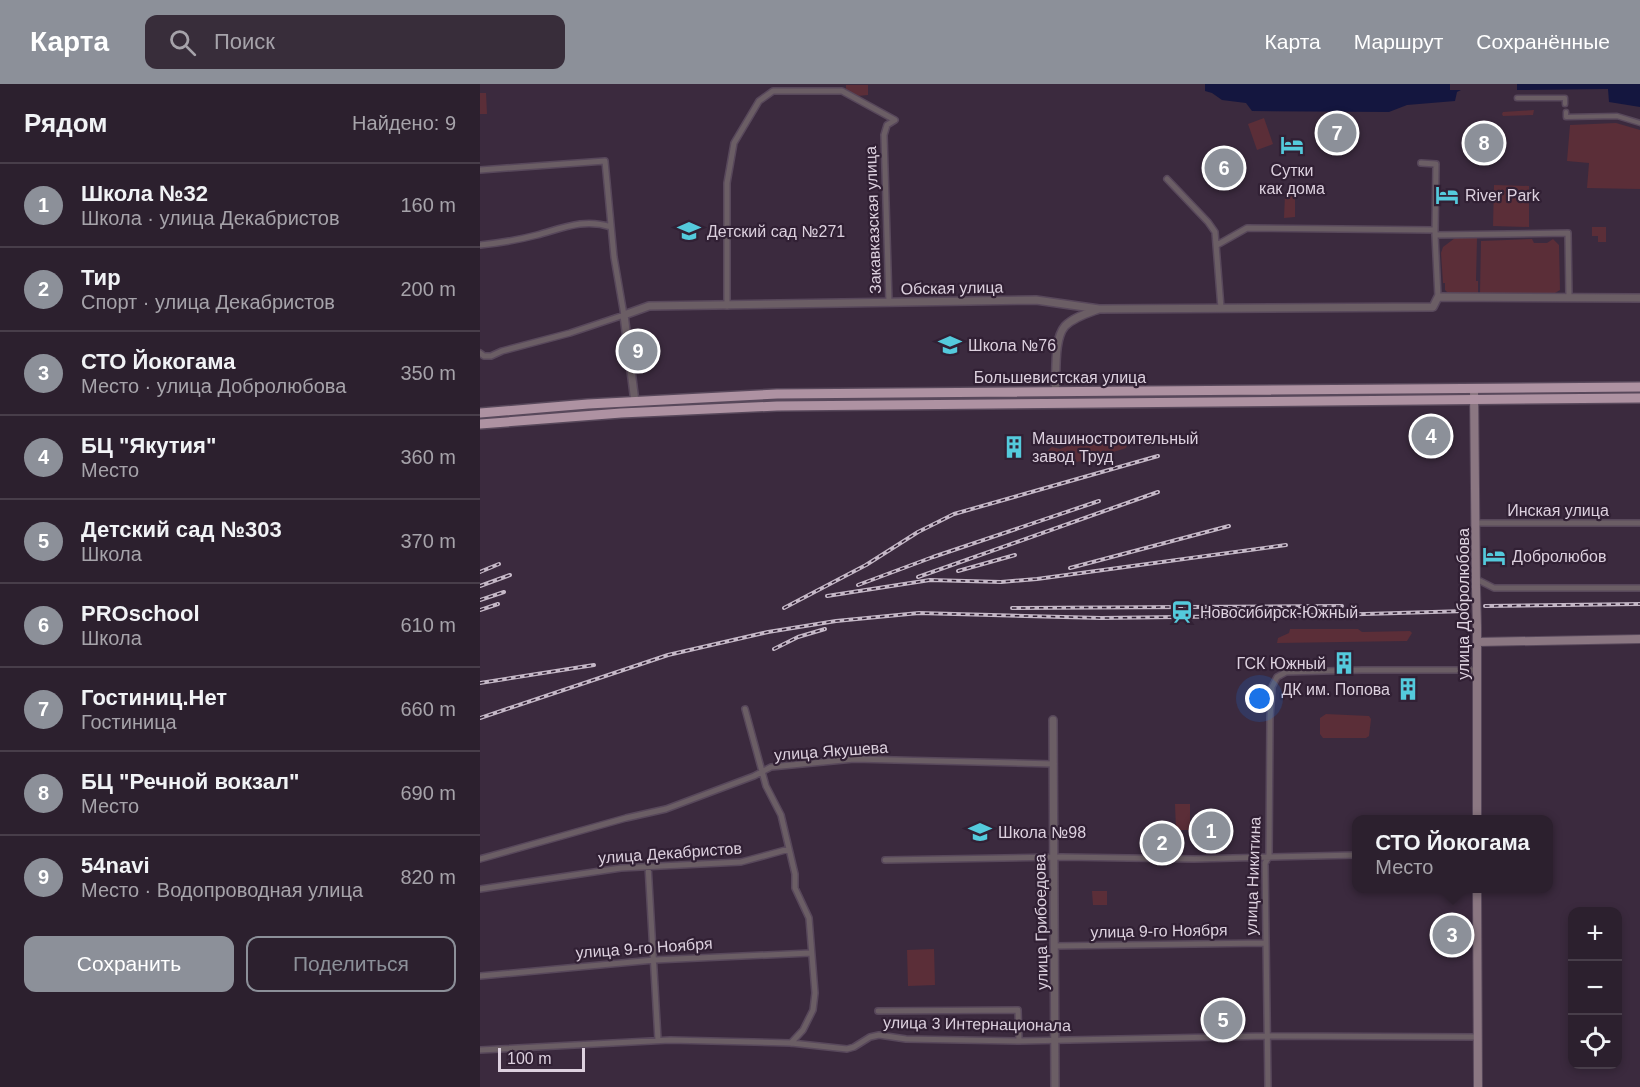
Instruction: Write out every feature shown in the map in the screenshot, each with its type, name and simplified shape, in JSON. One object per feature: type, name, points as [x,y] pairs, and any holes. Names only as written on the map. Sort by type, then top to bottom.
[{"type":"highway","name":"Большевистская улица","points":[[480,413],[777,394],[1640,387]]},
{"type":"highway","name":"Большевистская улица","points":[[480,424],[621,413],[777,406],[1640,398]]},
{"type":"main road","name":"улица Добролюбова","points":[[1474,388],[1477,815]]},
{"type":"main road","points":[[1477,642],[1640,639]]},
{"type":"main road","points":[[1477,893],[1478,1087]]},
{"type":"street","name":"Закавказская улица","points":[[727,306],[727,183],[734,143],[742,127],[765,96],[773,91],[815,90],[842,91],[895,120],[886,125],[884,135],[889,303]]},
{"type":"street","points":[[1517,99],[1565,98],[1566,104]]},
{"type":"street","points":[[1566,112],[1566,117],[1617,116],[1640,123]]},
{"type":"street","points":[[480,170],[605,161],[611,227],[635,402]]},
{"type":"street","points":[[1421,164],[1436,164],[1435,233],[1438,297],[1640,298]]},
{"type":"street","points":[[1167,179],[1211,224],[1216,235],[1221,308]]},
{"type":"street","points":[[480,245],[536,235],[578,223],[599,223],[611,227]]},
{"type":"street","points":[[1217,245],[1247,228],[1435,233],[1568,233],[1569,297]]},
{"type":"street","name":"Обская улица","points":[[480,353],[484,356],[491,356],[570,333],[649,306],[1036,300],[1099,309],[1433,307],[1438,297]]},
{"type":"street","points":[[1055,392],[1059,337],[1064,327],[1072,320],[1099,309]]},
{"type":"street","name":"Инская улица","points":[[1476,524],[1640,523]]},
{"type":"street","points":[[1476,584],[1494,588],[1640,588]]},
{"type":"street","name":"улица Никитина","points":[[1268,1087],[1264,864],[1269,857],[1270,718],[1272,687],[1277,676],[1286,672],[1362,669],[1477,670]]},
{"type":"street","points":[[746,709],[766,786],[780,815],[795,874],[795,888],[809,918],[815,993],[813,1010],[803,1030],[791,1043]]},
{"type":"street","name":"улица Грибоедова","points":[[1053,720],[1055,1087]]},
{"type":"street","name":"улица Якушева","points":[[480,859],[666,809],[754,776],[771,767],[854,759],[1054,764]]},
{"type":"street","name":"улица Декабристов","points":[[480,889],[621,868],[741,862],[789,849]]},
{"type":"street","points":[[885,860],[1053,857],[1194,859],[1352,855]]},
{"type":"street","points":[[648,866],[658,1040]]},
{"type":"street","name":"улица 9-го Ноября","points":[[1054,946],[1265,943]]},
{"type":"street","name":"улица 9-го Ноября","points":[[480,976],[654,960],[811,953]]},
{"type":"street","points":[[878,1011],[1018,1010],[1019,1041]]},
{"type":"street","name":"улица 3 Интернационала","points":[[480,1050],[658,1040],[791,1043],[847,1049],[879,1035],[906,1038],[1019,1041],[1268,1036],[1478,1037]]},
{"type":"shaded area","points":[[1205,84],[1450,84],[1450,90],[1461,90],[1457,92],[1455,101],[1407,105],[1389,112],[1252,111],[1246,103],[1222,100],[1205,91]]},
{"type":"shaded area","points":[[1517,84],[1640,84],[1640,107],[1609,102],[1608,89],[1517,90]]},
{"type":"shaded area","points":[[846,85],[868,85],[868,95],[857,96],[846,90]]},
{"type":"shaded area","points":[[480,93],[486,93],[487,114],[480,114]]},
{"type":"shaded area","points":[[1534,110],[1533,115],[1503,116],[1502,114],[1503,112]]},
{"type":"shaded area","points":[[1264,118],[1273,144],[1257,150],[1248,124]]},
{"type":"shaded area","points":[[1616,123],[1640,130],[1640,189],[1587,188],[1589,163],[1567,161],[1570,125]]},
{"type":"shaded area","points":[[1494,185],[1529,186],[1529,227],[1493,226]]},
{"type":"shaded area","points":[[1285,195],[1295,195],[1295,217],[1284,218]]},
{"type":"shaded area","points":[[1592,227],[1606,227],[1606,242],[1598,242],[1598,236],[1592,236]]},
{"type":"shaded area","points":[[1455,238],[1477,238],[1478,293],[1448,293],[1445,290],[1441,253],[1443,247]]},
{"type":"shaded area","points":[[1532,239],[1534,243],[1547,243],[1553,239],[1559,245],[1560,290],[1555,293],[1480,293],[1481,241]]},
{"type":"shaded area","points":[[1126,435],[1129,440],[1126,448],[1080,461],[1055,463],[1048,450],[1052,447],[1060,449],[1093,436]]},
{"type":"shaded area","points":[[1290,629],[1358,629],[1362,632],[1410,631],[1412,633],[1407,641],[1277,643],[1278,638],[1289,633]]},
{"type":"shaded area","points":[[1326,714],[1369,716],[1371,719],[1369,736],[1366,738],[1323,738],[1320,734],[1320,718]]},
{"type":"shaded area","points":[[1175,804],[1190,804],[1190,830],[1176,830]]},
{"type":"shaded area","points":[[1092,891],[1107,891],[1107,905],[1093,905]]},
{"type":"shaded area","points":[[934,949],[935,985],[908,986],[907,950]]},
{"type":"railway","points":[[784,608],[866,565],[918,532],[954,514],[1158,456]]},
{"type":"railway","points":[[918,577],[1158,492]]},
{"type":"railway","points":[[858,585],[1099,501]]},
{"type":"railway","points":[[1070,568],[1229,526]]},
{"type":"railway","points":[[827,596],[930,580],[1001,582],[1037,579],[1286,545]]},
{"type":"railway","points":[[958,571],[1015,555]]},
{"type":"railway","points":[[480,572],[499,564]]},
{"type":"railway","points":[[480,586],[510,575]]},
{"type":"railway","points":[[480,600],[504,592]]},
{"type":"railway","points":[[480,610],[498,604]]},
{"type":"railway","points":[[1485,606],[1640,604]]},
{"type":"railway","points":[[1012,608],[1342,606]]},
{"type":"railway","points":[[480,718],[668,655],[768,632],[836,621],[919,613],[1101,618],[1466,611]]},
{"type":"railway","points":[[774,649],[798,637],[825,629]]},
{"type":"railway","points":[[480,683],[594,665]]},
{"type":"place","name":"Гостиниц.Нет","points":[[1337,133]]},
{"type":"place","name":"БЦ \"Речной вокзал\"","points":[[1484,143]]},
{"type":"place","name":"Сутки как дома","points":[[1292,145]]},
{"type":"place","name":"PROschool","points":[[1224,168]]},
{"type":"place","name":"River Park","points":[[1447,195]]},
{"type":"place","name":"Детский сад №271","points":[[689,231]]},
{"type":"place","name":"Школа №76","points":[[950,345]]},
{"type":"place","name":"54navi","points":[[638,351]]},
{"type":"place","name":"БЦ \"Якутия\"","points":[[1431,436]]},
{"type":"place","name":"Машиностроительный завод Труд","points":[[1014,447]]},
{"type":"place","name":"Добролюбов","points":[[1494,556]]},
{"type":"place","name":"Новосибирск-Южный","points":[[1182,612]]},
{"type":"place","name":"ГСК Южный","points":[[1344,663]]},
{"type":"place","name":"ДК им. Попова","points":[[1408,689]]},
{"type":"place","name":"Школа №32","points":[[1211,831]]},
{"type":"place","name":"Школа №98","points":[[980,832]]},
{"type":"place","name":"Тир","points":[[1162,843]]},
{"type":"place","name":"СТО Йокогама","points":[[1452,935]]},
{"type":"place","name":"Детский сад №303","points":[[1223,1020]]}]
